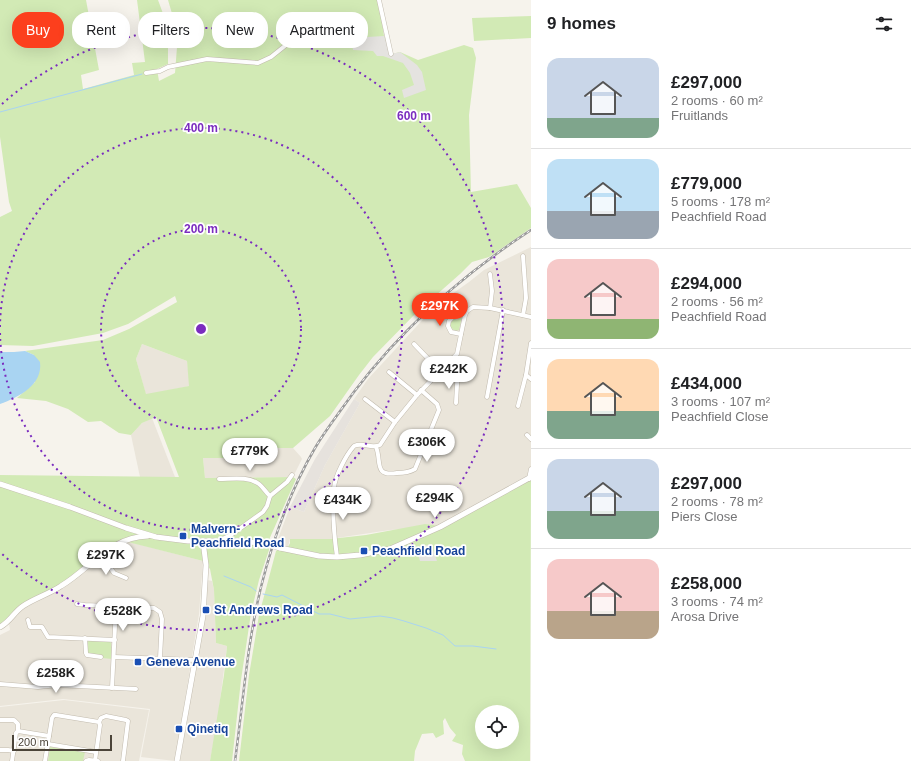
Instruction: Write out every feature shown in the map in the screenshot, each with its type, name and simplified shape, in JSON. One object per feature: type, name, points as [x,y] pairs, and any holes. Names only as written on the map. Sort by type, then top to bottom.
[{"type":"street","points":[[379,0],[392,54]]},
{"type":"street","points":[[146,73],[207,59],[258,63],[271,57],[282,48]]},
{"type":"street","points":[[523,256],[526,298],[523,316]]},
{"type":"street","points":[[490,274],[492,291],[490,308]]},
{"type":"street","points":[[337,557],[334,487],[341,469],[354,446],[357,444],[376,447],[383,441],[395,422],[421,390],[457,354],[467,311],[473,307],[490,308],[531,317]]},
{"type":"street","points":[[487,398],[502,310]]},
{"type":"street","points":[[457,315],[448,321],[448,326],[451,332],[461,334]]},
{"type":"street","points":[[414,344],[440,370]]},
{"type":"street","points":[[518,406],[526,375],[531,344]]},
{"type":"street","points":[[453,358],[458,367],[456,403]]},
{"type":"street","points":[[389,372],[417,395]]},
{"type":"street","points":[[526,375],[531,379]]},
{"type":"street","points":[[376,447],[379,454],[379,466],[381,471],[385,474],[412,471],[415,469],[439,410],[437,404],[421,390]]},
{"type":"street","points":[[365,399],[395,422]]},
{"type":"street","points":[[526,435],[531,439]]},
{"type":"street","points":[[0,627],[6,624],[22,607],[62,586],[102,555],[125,540],[142,536],[188,541],[241,541],[267,544],[319,556],[337,557],[360,555],[390,549],[440,526],[530,478],[531,469]]},
{"type":"street","points":[[220,540],[231,535],[263,512],[267,506],[270,496],[287,482],[292,475]]},
{"type":"street","points":[[219,479],[247,479],[253,481],[260,485],[270,496]]},
{"type":"street","points":[[0,484],[156,537]]},
{"type":"street","points":[[177,761],[203,616],[206,560],[203,541]]},
{"type":"street","points":[[102,555],[114,573],[126,578]]},
{"type":"street","points":[[77,604],[154,608],[160,612],[162,619],[160,658]]},
{"type":"street","points":[[112,688],[116,606]]},
{"type":"street","points":[[28,620],[30,627],[42,627],[48,637],[115,640]]},
{"type":"street","points":[[85,638],[87,655],[101,657]]},
{"type":"street","points":[[114,657],[195,660]]},
{"type":"street","points":[[0,684],[38,687],[58,685],[136,689]]},
{"type":"street","points":[[45,761],[54,715],[99,722]]},
{"type":"street","points":[[95,761],[100,725],[99,722],[101,718],[106,716],[128,721],[129,724],[123,761]]},
{"type":"street","points":[[0,720],[11,719],[16,721],[18,724],[12,761]]},
{"type":"street","points":[[18,731],[49,736]]},
{"type":"street","points":[[48,744],[96,752]]},
{"type":"street","points":[[0,750],[14,751]]},
{"type":"street","points":[[86,761],[98,761]]},
{"type":"shaded area","points":[[384,36],[391,54],[400,52],[417,65],[422,72],[426,90],[404,98],[402,90],[414,85],[410,73],[403,63],[383,56],[377,56],[373,51],[353,50],[353,48],[368,48],[368,37]]},
{"type":"shaded area","points":[[531,247],[531,477],[440,527],[390,530],[330,539],[290,539],[288,547],[276,544],[290,507],[304,512],[325,465],[360,403],[354,399],[368,379],[428,314],[452,294],[484,270]]},
{"type":"shaded area","points":[[142,344],[187,361],[190,386],[146,395],[136,359]]},
{"type":"shaded area","points":[[354,399],[360,403],[325,465],[304,512],[290,507],[315,459]]},
{"type":"shaded area","points":[[152,418],[175,477],[140,477],[131,435],[142,423]]},
{"type":"shaded area","points":[[274,448],[293,448],[301,457],[302,459],[293,477],[205,478],[203,458],[252,458]]},
{"type":"shaded area","points":[[126,541],[203,561],[199,614],[175,761],[141,757],[150,709],[63,699],[0,706],[0,635],[10,630],[9,623],[21,610],[64,587],[83,571]]},
{"type":"shaded area","points":[[431,544],[437,561],[420,561],[416,548]]},
{"type":"shaded area","points":[[207,580],[212,581],[214,590],[216,643],[227,646],[217,724],[210,761],[180,761],[199,650]]},
{"type":"shaded area","points":[[64,700],[149,710],[139,761],[0,761],[0,707]]},
{"type":"green space","points":[[0,0],[86,0],[88,12],[72,12],[72,48],[95,48],[99,70],[81,75],[83,89],[134,75],[132,63],[145,62],[143,48],[168,48],[168,64],[157,69],[159,81],[175,73],[177,48],[204,48],[204,12],[172,12],[168,0],[379,0],[384,36],[392,54],[400,52],[418,60],[464,45],[473,48],[476,58],[469,115],[471,192],[517,184],[531,208],[531,228],[489,257],[472,262],[417,312],[373,357],[330,416],[293,448],[274,448],[274,454],[252,458],[203,458],[205,478],[293,477],[296,479],[268,542],[269,550],[259,580],[251,613],[241,680],[232,761],[210,761],[224,675],[227,646],[216,643],[214,590],[210,569],[203,561],[120,540],[60,585],[33,599],[0,624],[0,475],[179,477],[156,417],[142,423],[131,435],[119,433],[101,421],[88,422],[68,409],[46,401],[17,398],[35,382],[34,355],[25,351],[103,340],[129,329],[177,302],[175,296],[128,324],[103,333],[33,346],[0,345],[0,217],[12,211],[9,202],[0,137]],"holes":[[[142,344],[187,361],[189,386],[146,394],[136,359]]]},
{"type":"green space","points":[[137,0],[158,0],[162,12],[139,12]]},
{"type":"green space","points":[[531,16],[531,38],[474,41],[472,18]]},
{"type":"green space","points":[[460,312],[463,312],[459,330],[455,331],[449,326],[451,320],[454,318],[457,320],[459,318],[458,315]]},
{"type":"green space","points":[[531,477],[530,761],[465,761],[462,754],[463,745],[452,741],[456,735],[450,728],[445,718],[443,721],[444,734],[436,738],[433,733],[422,734],[415,751],[414,761],[239,761],[249,675],[259,615],[276,551],[281,546],[288,547],[290,539],[330,539],[366,535],[425,524],[440,526]]},
{"type":"green space","points":[[88,641],[109,641],[111,643],[112,659],[87,654]]},
{"type":"green space","points":[[50,747],[85,752],[83,761],[48,761]]},
{"type":"water","points":[[25,351],[34,355],[40,362],[38,377],[34,384],[22,394],[0,404],[0,352]]},
{"type":"waterway","points":[[0,112],[142,74]]},
{"type":"waterway","points":[[224,576],[251,587],[256,591]]},
{"type":"waterway","points":[[263,594],[277,597],[282,595],[319,614],[330,614],[350,619],[380,616],[393,618],[443,635],[455,646],[473,646],[496,649]]},
{"type":"railway","points":[[235,761],[252,630],[261,587],[283,516],[306,464],[329,426],[358,387],[402,336],[450,290],[476,269],[531,230]]},
{"type":"place","name":"Malvern- Peachfield Road","points":[[183,536]]},
{"type":"place","name":"Peachfield Road","points":[[364,551]]},
{"type":"place","name":"St Andrews Road","points":[[206,610]]},
{"type":"place","name":"Geneva Avenue","points":[[138,662]]},
{"type":"place","name":"Qinetiq","points":[[179,729]]}]
